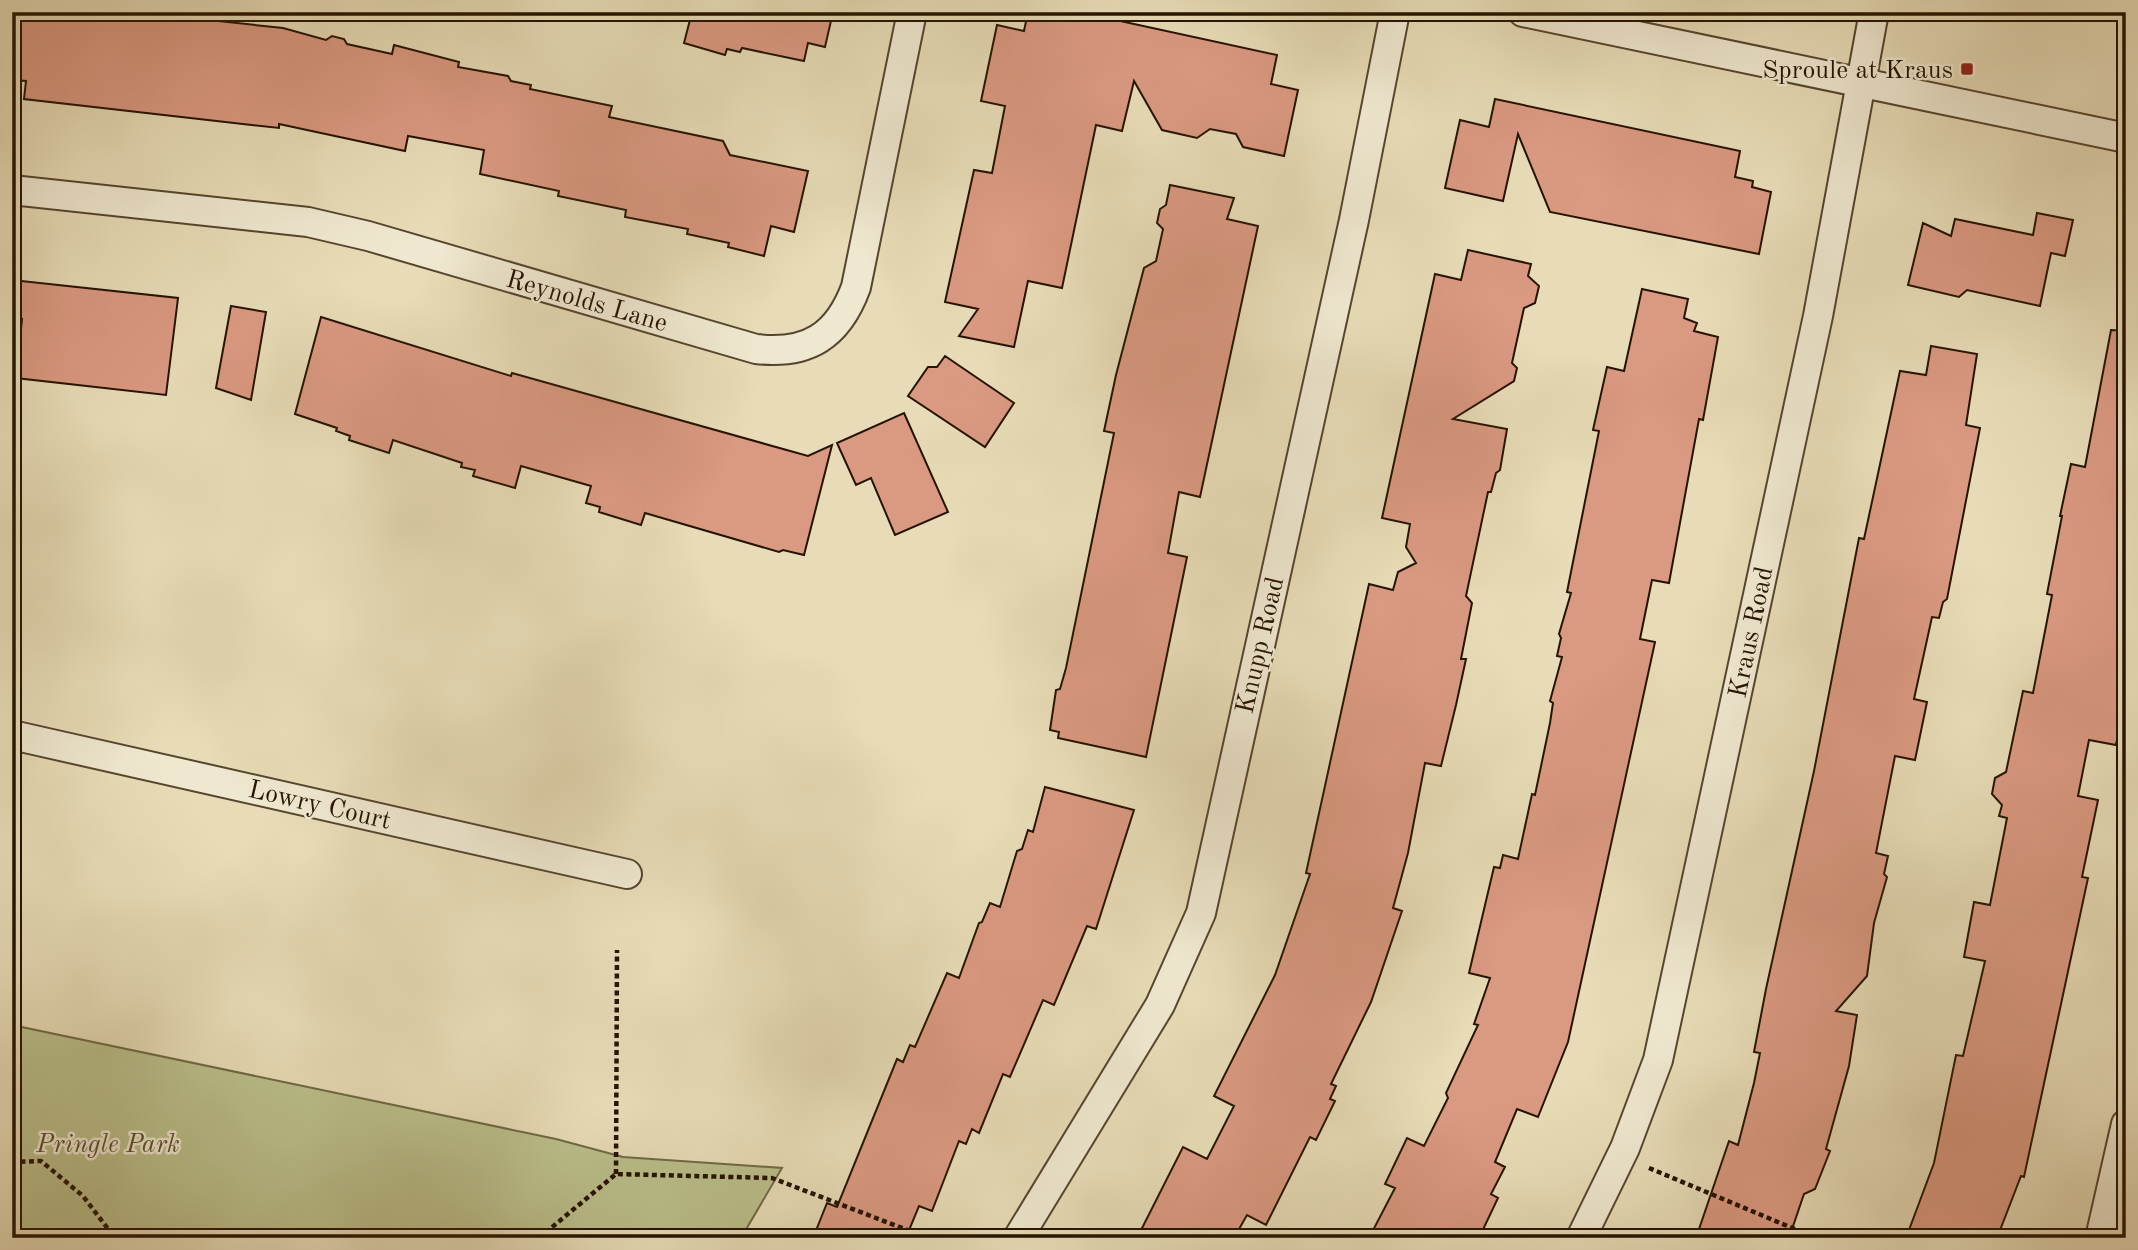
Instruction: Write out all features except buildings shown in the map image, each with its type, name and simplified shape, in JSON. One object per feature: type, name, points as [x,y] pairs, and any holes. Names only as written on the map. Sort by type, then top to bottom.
[{"type":"street","name":"Reynolds Lane","points":[[12,190],[308,222],[368,236],[756,349],[799,349],[819,339],[837,325],[848,308],[856,287],[912,12]]},
{"type":"street","name":"Knupp Road","points":[[1018,1238],[1160,1005],[1200,913],[1354,220],[1395,12]]},
{"type":"street","points":[[1523,12],[2126,138]]},
{"type":"street","name":"Kraus Road","points":[[1581,1238],[1621,1156],[1658,1060],[1818,316],[1874,12]]},
{"type":"street","name":"Lowry Court","points":[[12,735],[627,874]]},
{"type":"street","points":[[2100,1238],[2126,1124]]},
{"type":"path","points":[[616,1174],[617,950]]},
{"type":"path","points":[[1621,1156],[1816,1238]]},
{"type":"path","points":[[12,1162],[41,1161],[83,1196],[115,1238]]},
{"type":"path","points":[[539,1238],[616,1174],[772,1178],[928,1238]]},
{"type":"green space","name":"Pringle Park","points":[[12,1025],[556,1139],[623,1157],[782,1168],[741,1238],[12,1238]]},
{"type":"place","name":"Sproule at Kraus","points":[[1967,69]]}]
